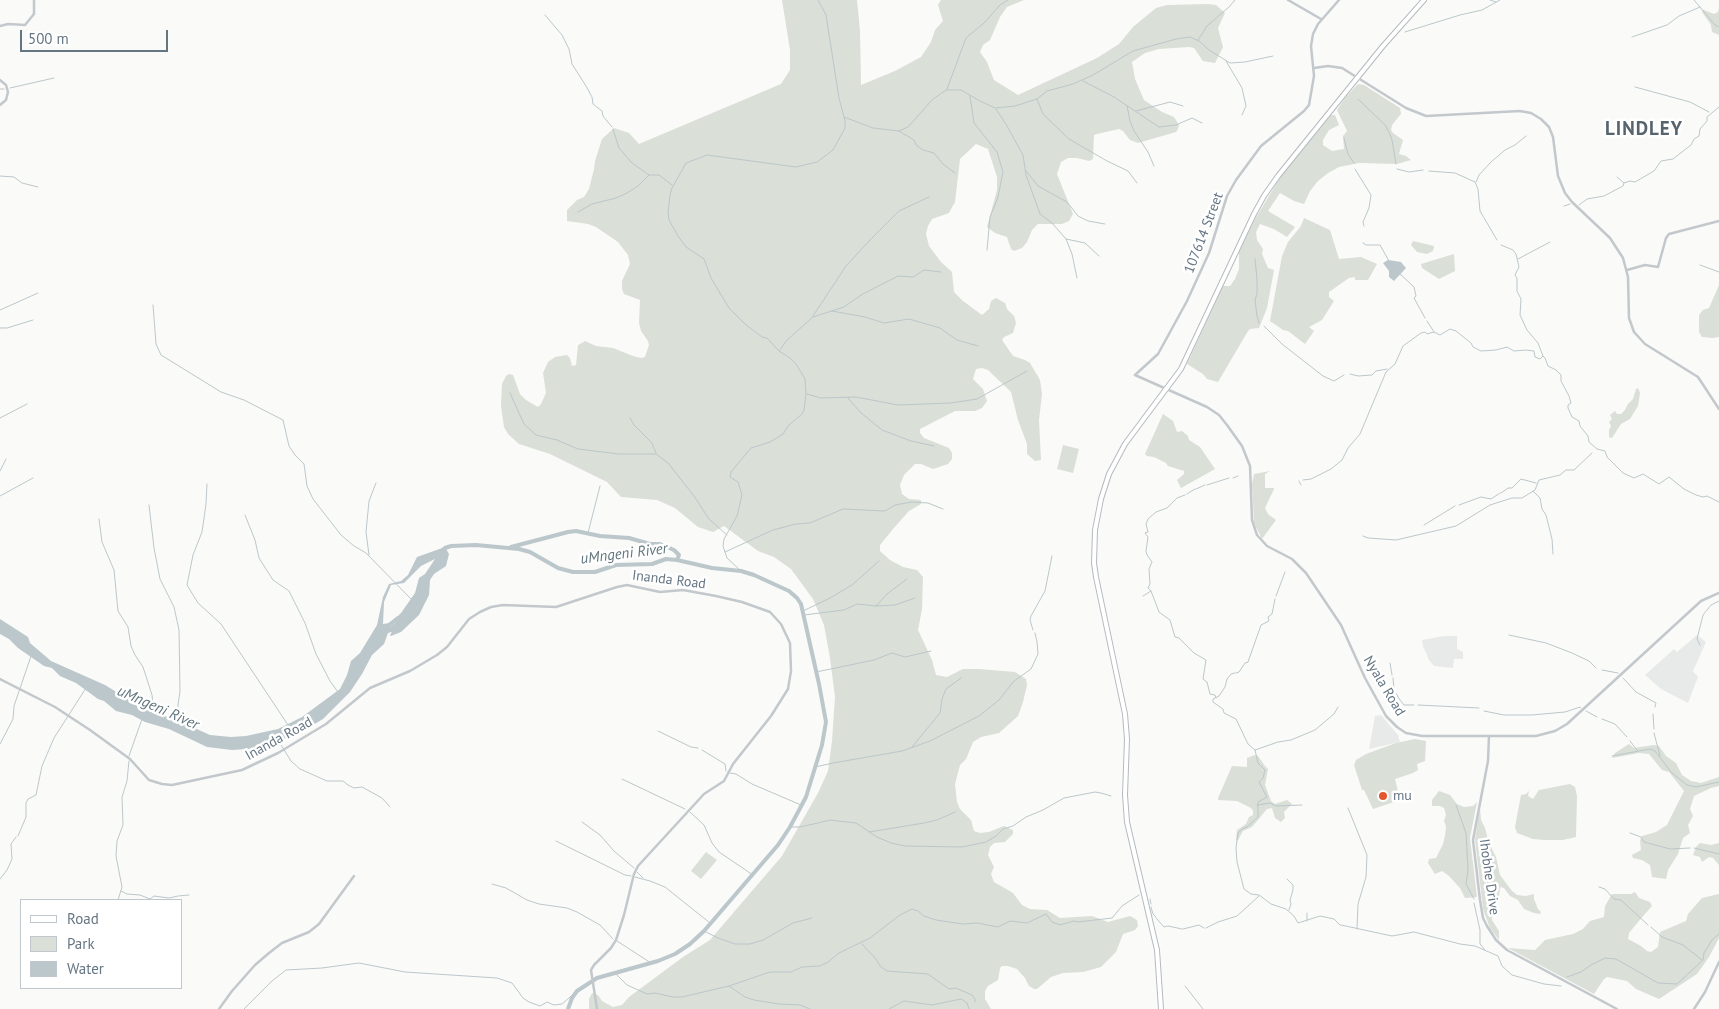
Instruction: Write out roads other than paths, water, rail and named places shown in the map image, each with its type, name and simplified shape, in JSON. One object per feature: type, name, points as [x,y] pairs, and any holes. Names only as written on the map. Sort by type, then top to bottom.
[{"type":"main road","points":[[1161,1009],[1157,950],[1127,822],[1126,714],[1098,595],[1094,563],[1095,530],[1098,514],[1110,474],[1127,440],[1167,390],[1181,369],[1264,196],[1278,176],[1409,15],[1424,0]]},
{"type":"street","points":[[0,26],[8,24],[25,25],[34,14],[34,0]]},
{"type":"street","points":[[1288,0],[1322,19]]},
{"type":"street","name":"107614 Street","points":[[1135,375],[1158,354],[1187,301],[1209,253],[1228,196],[1236,180],[1261,146],[1308,107],[1312,91],[1314,68],[1311,39],[1315,28],[1339,0]]},
{"type":"street","points":[[1314,68],[1337,67],[1406,108],[1426,116],[1520,111],[1531,113],[1540,118],[1549,127],[1552,135],[1558,176],[1566,194],[1612,240],[1621,255],[1627,270],[1629,318],[1635,334],[1645,344],[1698,377],[1719,409]]},
{"type":"street","points":[[0,80],[6,86],[8,92],[6,100],[0,105]]},
{"type":"street","points":[[1627,270],[1645,265],[1658,267],[1666,238],[1669,234],[1719,221]]},
{"type":"street","name":"Nyala Road","points":[[1135,375],[1207,407],[1224,421],[1242,446],[1251,472],[1252,520],[1255,532],[1264,544],[1292,559],[1306,573],[1341,625],[1365,678],[1390,720],[1402,730],[1413,735],[1540,736],[1561,728],[1701,601],[1719,593]]},
{"type":"street","name":"Inanda Road","points":[[0,679],[55,708],[90,730],[130,759],[148,780],[172,785],[242,770],[278,753],[326,724],[370,688],[410,671],[437,655],[447,647],[469,619],[491,607],[503,605],[556,607],[627,585],[660,592],[683,590],[700,593],[735,600],[768,611],[781,624],[790,643],[791,671],[788,690],[733,764],[722,782],[704,794],[638,866],[634,874],[616,940],[611,948],[593,966],[592,978],[597,1009]]},
{"type":"street","name":"Ihobhe Drive","points":[[1489,736],[1488,761],[1473,836],[1480,900],[1487,926],[1496,940],[1507,950],[1617,1009]]},
{"type":"street","points":[[219,1009],[232,990],[269,953],[282,943],[309,932],[319,924],[354,876]]},
{"type":"street","points":[[1694,1009],[1705,992],[1719,962]]},
{"type":"water","points":[[1388,260],[1401,262],[1406,268],[1394,281],[1389,277],[1389,271],[1383,263]]},
{"type":"water","points":[[445,547],[449,554],[446,566],[434,574],[430,580],[429,595],[419,615],[401,632],[391,636],[392,632],[388,633],[384,644],[372,655],[350,692],[323,719],[301,732],[262,748],[232,750],[207,747],[169,729],[116,711],[76,683],[60,676],[52,668],[44,666],[0,634],[0,619],[28,637],[30,643],[51,661],[105,685],[142,708],[179,721],[210,735],[246,736],[278,729],[302,717],[340,689],[351,661],[360,653],[377,625],[383,597],[389,584],[401,581],[408,575],[417,557]],"holes":[[[435,559],[425,574],[419,578],[415,593],[397,617],[395,623],[388,628],[390,623],[383,624],[384,602],[391,585],[404,583],[421,566]]]},
{"type":"waterway","points":[[741,571],[727,558],[723,546],[724,539],[737,516],[742,495],[738,482],[730,477],[731,472],[751,448],[770,442],[783,434],[789,425],[802,414],[806,394],[805,379],[790,358],[779,351],[767,338],[762,337],[745,324],[729,308],[711,278],[704,259],[686,247],[669,220],[670,195],[686,163],[707,155],[796,167],[817,162],[833,150],[845,128],[845,121],[839,98],[826,15],[818,0]]},
{"type":"waterway","points":[[947,89],[966,38],[984,23],[1000,5],[1008,0]]},
{"type":"waterway","points":[[1198,40],[1207,26],[1235,0]]},
{"type":"waterway","points":[[1490,0],[1496,2]]},
{"type":"waterway","points":[[1405,32],[1482,10],[1500,0]]},
{"type":"waterway","points":[[1694,0],[1715,25],[1719,27]]},
{"type":"waterway","points":[[1632,37],[1667,25],[1679,16],[1700,7]]},
{"type":"waterway","points":[[545,15],[562,35],[569,49],[572,64],[592,97],[593,104],[602,111],[603,116],[612,127]]},
{"type":"waterway","points":[[844,117],[873,128],[899,131],[908,127],[932,100],[946,90],[961,90],[995,108],[1015,106],[1037,99],[1047,91],[1073,84],[1093,75],[1133,51],[1190,37],[1199,41],[1209,50],[1230,63],[1273,56]]},
{"type":"waterway","points":[[1226,61],[1242,88],[1246,106],[1242,115]]},
{"type":"waterway","points":[[10,88],[54,78]]},
{"type":"waterway","points":[[1083,81],[1114,97],[1159,127],[1176,125],[1192,118],[1202,123]]},
{"type":"waterway","points":[[1635,87],[1690,102],[1709,112]]},
{"type":"waterway","points":[[970,96],[974,123],[997,152],[1003,172],[998,197],[990,217],[987,250]]},
{"type":"waterway","points":[[1037,99],[1043,114],[1069,139],[1128,171],[1137,183]]},
{"type":"waterway","points":[[1358,99],[1386,126],[1388,131]]},
{"type":"waterway","points":[[1136,111],[1170,102],[1183,106]]},
{"type":"waterway","points":[[1127,106],[1134,131],[1148,152],[1154,166]]},
{"type":"waterway","points":[[1617,177],[1624,183],[1635,182],[1654,171],[1661,161],[1673,159],[1699,136],[1700,129],[1707,121],[1707,117],[1719,107]]},
{"type":"waterway","points":[[996,109],[1023,155],[1026,175],[1040,214],[1052,223],[1066,239],[1072,254],[1077,278]]},
{"type":"waterway","points":[[613,129],[619,148],[632,163],[649,175],[659,175],[672,185]]},
{"type":"waterway","points":[[899,131],[914,140],[916,145],[923,150],[934,153],[943,164],[955,173]]},
{"type":"waterway","points":[[1389,132],[1396,164]]},
{"type":"waterway","points":[[1476,182],[1479,175],[1491,162],[1526,136]]},
{"type":"waterway","points":[[1344,138],[1348,154],[1354,163]]},
{"type":"waterway","points":[[1355,169],[1371,195],[1369,208],[1363,222],[1364,226]]},
{"type":"waterway","points":[[1397,169],[1409,172],[1423,170]]},
{"type":"waterway","points":[[1026,171],[1038,186],[1067,202],[1078,216],[1088,221],[1105,224]]},
{"type":"waterway","points":[[1429,171],[1455,173],[1475,182],[1478,189],[1480,211],[1497,240]]},
{"type":"waterway","points":[[578,212],[592,204],[627,193],[638,186],[649,175]]},
{"type":"waterway","points":[[0,176],[14,177],[22,183],[38,187]]},
{"type":"waterway","points":[[1579,205],[1587,199],[1604,196],[1623,186],[1624,183]]},
{"type":"waterway","points":[[813,316],[846,266],[870,240],[899,211],[929,197]]},
{"type":"waterway","points":[[1564,206],[1570,204]]},
{"type":"waterway","points":[[1066,239],[1085,243],[1099,256]]},
{"type":"waterway","points":[[1518,259],[1550,242]]},
{"type":"waterway","points":[[1363,243],[1366,245],[1380,245],[1389,261]]},
{"type":"waterway","points":[[1501,245],[1513,250],[1516,254],[1519,267],[1515,275],[1517,278],[1517,291],[1521,299],[1520,315],[1527,330],[1538,343],[1543,356]]},
{"type":"waterway","points":[[1255,259],[1257,279],[1255,300],[1259,323]]},
{"type":"waterway","points":[[1700,265],[1719,272]]},
{"type":"waterway","points":[[780,350],[786,341],[813,317],[844,307],[861,295],[898,276],[913,277],[924,270],[941,272]]},
{"type":"waterway","points":[[1399,273],[1414,287],[1416,296],[1414,298],[1425,318]]},
{"type":"waterway","points":[[0,310],[38,293]]},
{"type":"waterway","points":[[153,305],[156,344],[161,355],[221,392],[244,400],[283,420],[289,446],[304,464],[307,486],[313,499],[341,535],[366,553],[412,600]]},
{"type":"waterway","points":[[832,311],[865,317],[884,323],[909,319],[940,328],[957,340],[978,346]]},
{"type":"waterway","points":[[0,328],[7,328],[33,320]]},
{"type":"waterway","points":[[1427,321],[1434,332]]},
{"type":"waterway","points":[[1264,326],[1282,344],[1323,376],[1334,381],[1344,375]]},
{"type":"waterway","points":[[1303,480],[1311,479],[1331,469],[1342,460],[1348,448],[1360,434],[1386,372],[1395,364],[1403,346],[1421,333],[1434,332],[1440,335],[1450,329],[1456,331],[1471,343],[1473,347],[1481,351],[1507,347],[1514,351],[1534,351],[1535,357],[1540,359],[1543,356],[1548,366],[1561,375],[1561,381],[1571,403],[1568,405],[1568,408],[1572,417],[1579,421],[1580,426],[1588,436],[1589,442],[1597,449],[1605,451],[1607,457],[1623,473],[1634,478],[1643,474],[1659,484],[1669,477],[1684,489],[1719,502]]},
{"type":"waterway","points":[[1350,374],[1358,376],[1372,375],[1376,371],[1387,369]]},
{"type":"waterway","points":[[807,394],[821,398],[856,397],[898,405],[951,403],[977,399],[1027,371]]},
{"type":"waterway","points":[[510,393],[524,424],[536,435],[557,440],[578,449],[619,454],[656,454],[668,463],[709,519],[727,535]]},
{"type":"waterway","points":[[848,398],[860,412],[882,430],[911,441],[934,446]]},
{"type":"waterway","points":[[0,418],[27,404]]},
{"type":"waterway","points":[[630,418],[634,425],[652,443],[656,453]]},
{"type":"waterway","points":[[1363,536],[1396,540],[1456,526],[1490,505],[1512,498],[1522,498],[1535,490],[1539,480],[1560,475],[1566,470],[1574,470],[1592,453]]},
{"type":"waterway","points":[[0,471],[6,459]]},
{"type":"waterway","points":[[1233,478],[1238,476]]},
{"type":"waterway","points":[[0,496],[33,478]]},
{"type":"waterway","points":[[1207,485],[1229,478]]},
{"type":"waterway","points":[[1501,493],[1508,488],[1512,488],[1521,479],[1536,483]]},
{"type":"waterway","points":[[1299,481],[1301,485]]},
{"type":"waterway","points":[[369,555],[366,532],[369,501],[376,483]]},
{"type":"waterway","points":[[207,484],[202,532],[193,555],[187,585],[198,603],[221,624],[288,725]]},
{"type":"waterway","points":[[1196,489],[1205,485]]},
{"type":"waterway","points":[[588,533],[600,486]]},
{"type":"waterway","points":[[1190,492],[1195,489]]},
{"type":"waterway","points":[[1533,491],[1540,498],[1542,509],[1546,515],[1552,539],[1553,554]]},
{"type":"waterway","points":[[1459,505],[1481,497],[1491,499],[1500,493]]},
{"type":"waterway","points":[[1185,495],[1177,498],[1167,508],[1156,512],[1148,519],[1146,524],[1148,532],[1145,533],[1148,537],[1146,551],[1152,562],[1149,569],[1150,584],[1148,588],[1159,612],[1170,620],[1175,637],[1179,638],[1194,653],[1206,660],[1203,679],[1207,682],[1210,694],[1215,695],[1216,698]]},
{"type":"waterway","points":[[725,552],[773,530],[796,524],[810,523],[843,509],[885,511],[895,505],[912,502],[928,503],[943,509]]},
{"type":"waterway","points":[[149,505],[160,579],[174,607],[179,630],[180,691],[178,722]]},
{"type":"waterway","points":[[1424,525],[1455,506]]},
{"type":"waterway","points":[[245,515],[255,540],[259,558],[273,580],[289,591],[305,623],[316,654],[338,692]]},
{"type":"waterway","points":[[99,519],[102,542],[114,570],[118,611],[128,627],[131,646],[143,667],[152,695],[153,704],[150,711]]},
{"type":"waterway","points":[[511,547],[576,531],[600,536],[629,538],[650,544],[660,544],[674,550],[679,555],[677,560]]},
{"type":"waterway","name":"uMngeni River","points":[[443,550],[451,546],[476,545],[519,549],[530,552],[558,568],[573,572],[595,572],[616,565],[652,564],[666,559],[677,560],[754,575],[789,591],[801,604],[826,722],[822,745],[806,797],[790,827],[778,845],[704,931],[690,944],[675,954],[658,961],[597,978],[577,991],[568,1009]]},
{"type":"waterway","points":[[1033,630],[1030,620],[1031,616],[1045,591],[1052,556]]},
{"type":"waterway","points":[[803,611],[852,585],[879,561]]},
{"type":"waterway","points":[[1276,596],[1285,572]]},
{"type":"waterway","points":[[876,606],[887,594],[907,579]]},
{"type":"waterway","points":[[1143,596],[1151,591]]},
{"type":"waterway","points":[[804,615],[844,610],[857,604],[895,605],[915,598]]},
{"type":"waterway","points":[[1236,673],[1248,662],[1261,625],[1269,621],[1268,617],[1272,614],[1275,599]]},
{"type":"waterway","points":[[1700,645],[1697,639],[1703,615],[1711,605],[1719,601]]},
{"type":"waterway","name":"uMngeni River","points":[[384,629],[398,618]]},
{"type":"waterway","points":[[815,767],[902,751],[930,741],[979,716],[999,700],[1014,681],[1031,669],[1038,654],[1035,633]]},
{"type":"waterway","points":[[1509,635],[1546,643],[1589,661],[1596,668]]},
{"type":"waterway","points":[[816,672],[874,660],[892,653],[905,657],[931,651]]},
{"type":"waterway","points":[[0,744],[13,719],[14,706],[31,656]]},
{"type":"waterway","points":[[1390,663],[1392,675]]},
{"type":"waterway","points":[[1602,670],[1618,673]]},
{"type":"waterway","points":[[1235,673],[1231,674],[1227,679],[1225,687],[1219,696],[1213,699],[1213,702],[1223,709],[1224,713],[1236,719],[1248,744],[1255,750],[1258,763],[1265,770],[1263,778],[1259,782],[1267,797],[1258,802],[1258,817],[1238,833],[1237,862],[1244,889],[1251,894],[1259,895],[1271,904],[1286,909],[1294,916],[1298,923],[1320,916],[1334,919],[1340,925]]},
{"type":"waterway","points":[[912,747],[940,713],[946,689],[961,678]]},
{"type":"waterway","points":[[1393,678],[1394,690],[1400,700],[1404,705],[1414,705]]},
{"type":"waterway","points":[[1623,678],[1636,692],[1656,703],[1655,707]]},
{"type":"waterway","points":[[18,836],[26,817],[26,803],[28,799],[36,795],[42,766],[54,738],[86,688]]},
{"type":"waterway","points":[[1418,705],[1479,708]]},
{"type":"waterway","points":[[1255,750],[1278,742],[1291,740],[1315,730],[1334,714],[1338,707]]},
{"type":"waterway","points":[[1484,711],[1504,715],[1532,715],[1565,712],[1581,708]]},
{"type":"waterway","points":[[1586,711],[1597,717]]},
{"type":"waterway","points":[[1653,714],[1654,729]]},
{"type":"waterway","points":[[129,756],[142,719]]},
{"type":"waterway","points":[[1602,719],[1615,724],[1627,737]]},
{"type":"waterway","points":[[658,731],[691,747],[698,748]]},
{"type":"waterway","points":[[1654,733],[1660,756]]},
{"type":"waterway","points":[[278,740],[291,761],[300,769],[327,781],[343,781],[354,788],[362,787],[382,798],[390,807]]},
{"type":"waterway","points":[[1630,741],[1637,750]]},
{"type":"waterway","points":[[1612,756],[1650,749],[1655,751],[1672,773],[1687,785],[1696,787],[1719,782]]},
{"type":"waterway","points":[[702,750],[725,764],[726,771]]},
{"type":"waterway","points":[[118,899],[122,887],[116,856],[117,841],[123,825],[122,797],[127,781],[129,761]]},
{"type":"waterway","points":[[730,773],[736,774],[752,784],[801,805]]},
{"type":"waterway","points":[[622,779],[685,809]]},
{"type":"waterway","points":[[790,827],[800,827],[831,820],[856,823],[877,837],[905,846],[962,847],[986,842],[1003,829],[1013,826],[1026,817],[1064,798],[1095,792],[1111,796]]},
{"type":"waterway","points":[[1257,805],[1270,803],[1276,806],[1302,805]]},
{"type":"waterway","points":[[1456,805],[1466,833],[1468,870],[1466,884],[1474,899]]},
{"type":"waterway","points":[[1348,808],[1367,855],[1366,877],[1358,904],[1357,929]]},
{"type":"waterway","points":[[690,812],[704,825],[712,843],[719,852],[753,875]]},
{"type":"waterway","points":[[869,832],[937,820],[955,812]]},
{"type":"waterway","points":[[582,822],[600,835],[614,851],[634,868]]},
{"type":"waterway","points":[[1630,833],[1641,837],[1644,842],[1670,849],[1690,848]]},
{"type":"waterway","points":[[0,879],[12,859],[11,844],[16,837]]},
{"type":"waterway","points":[[556,841],[625,875],[631,876]]},
{"type":"waterway","points":[[1694,848],[1719,854]]},
{"type":"waterway","points":[[637,872],[643,878]]},
{"type":"waterway","points":[[635,877],[665,887],[710,923]]},
{"type":"waterway","points":[[1287,879],[1293,885],[1289,910]]},
{"type":"waterway","points":[[492,884],[506,888],[527,900],[539,904],[567,908],[577,912],[600,925],[613,939]]},
{"type":"waterway","points":[[1599,887],[1605,889],[1614,899],[1621,900],[1648,925]]},
{"type":"waterway","points":[[121,891],[150,899],[154,896],[169,898],[189,895]]},
{"type":"waterway","points":[[729,986],[770,972],[791,972],[802,967],[820,966],[839,953],[870,938],[900,915],[912,909],[936,920],[963,924],[977,923],[998,927],[1010,921],[1027,923],[1046,914],[1052,922],[1060,925],[1074,921],[1112,918],[1122,906],[1139,895]]},
{"type":"waterway","points":[[1206,928],[1237,916],[1259,896]]},
{"type":"waterway","points":[[1150,899],[1151,904]]},
{"type":"waterway","points":[[1474,903],[1480,930],[1480,944],[1485,950]]},
{"type":"waterway","points":[[1151,907],[1156,917]]},
{"type":"waterway","points":[[1307,913],[1307,921]]},
{"type":"waterway","points":[[704,931],[735,944],[750,944],[763,940],[793,923],[812,918]]},
{"type":"waterway","points":[[1156,918],[1164,927],[1182,929]]},
{"type":"waterway","points":[[1183,929],[1199,925],[1204,928]]},
{"type":"waterway","points":[[1341,925],[1392,936],[1414,932],[1475,946],[1498,956],[1502,966],[1512,975],[1544,984],[1561,986]]},
{"type":"waterway","points":[[1651,927],[1662,937],[1683,945],[1702,960]]},
{"type":"waterway","points":[[1567,977],[1581,972],[1605,958],[1616,959],[1658,983],[1677,984],[1703,960],[1704,953],[1712,940],[1719,934]]},
{"type":"waterway","points":[[617,941],[651,963]]},
{"type":"waterway","points":[[862,944],[880,966],[887,971],[928,974],[949,989],[956,988],[972,995],[975,1002]]},
{"type":"waterway","points":[[244,1009],[286,970],[359,963],[405,972],[497,978],[512,983],[523,998],[540,1006],[547,1002],[554,1005],[562,1004],[577,991]]},
{"type":"waterway","points":[[615,973],[627,985],[647,994],[655,993],[682,997],[729,986],[745,997],[754,1000],[800,1005],[810,1009]]},
{"type":"waterway","points":[[1185,986],[1203,1009]]},
{"type":"waterway","points":[[889,1009],[904,1001],[932,1005],[961,999],[967,1003],[969,1009]]},
{"type":"place","name":"mu","points":[[1383,796]]},
{"type":"district","name":"LINDLEY","points":[[1644,130]]}]
